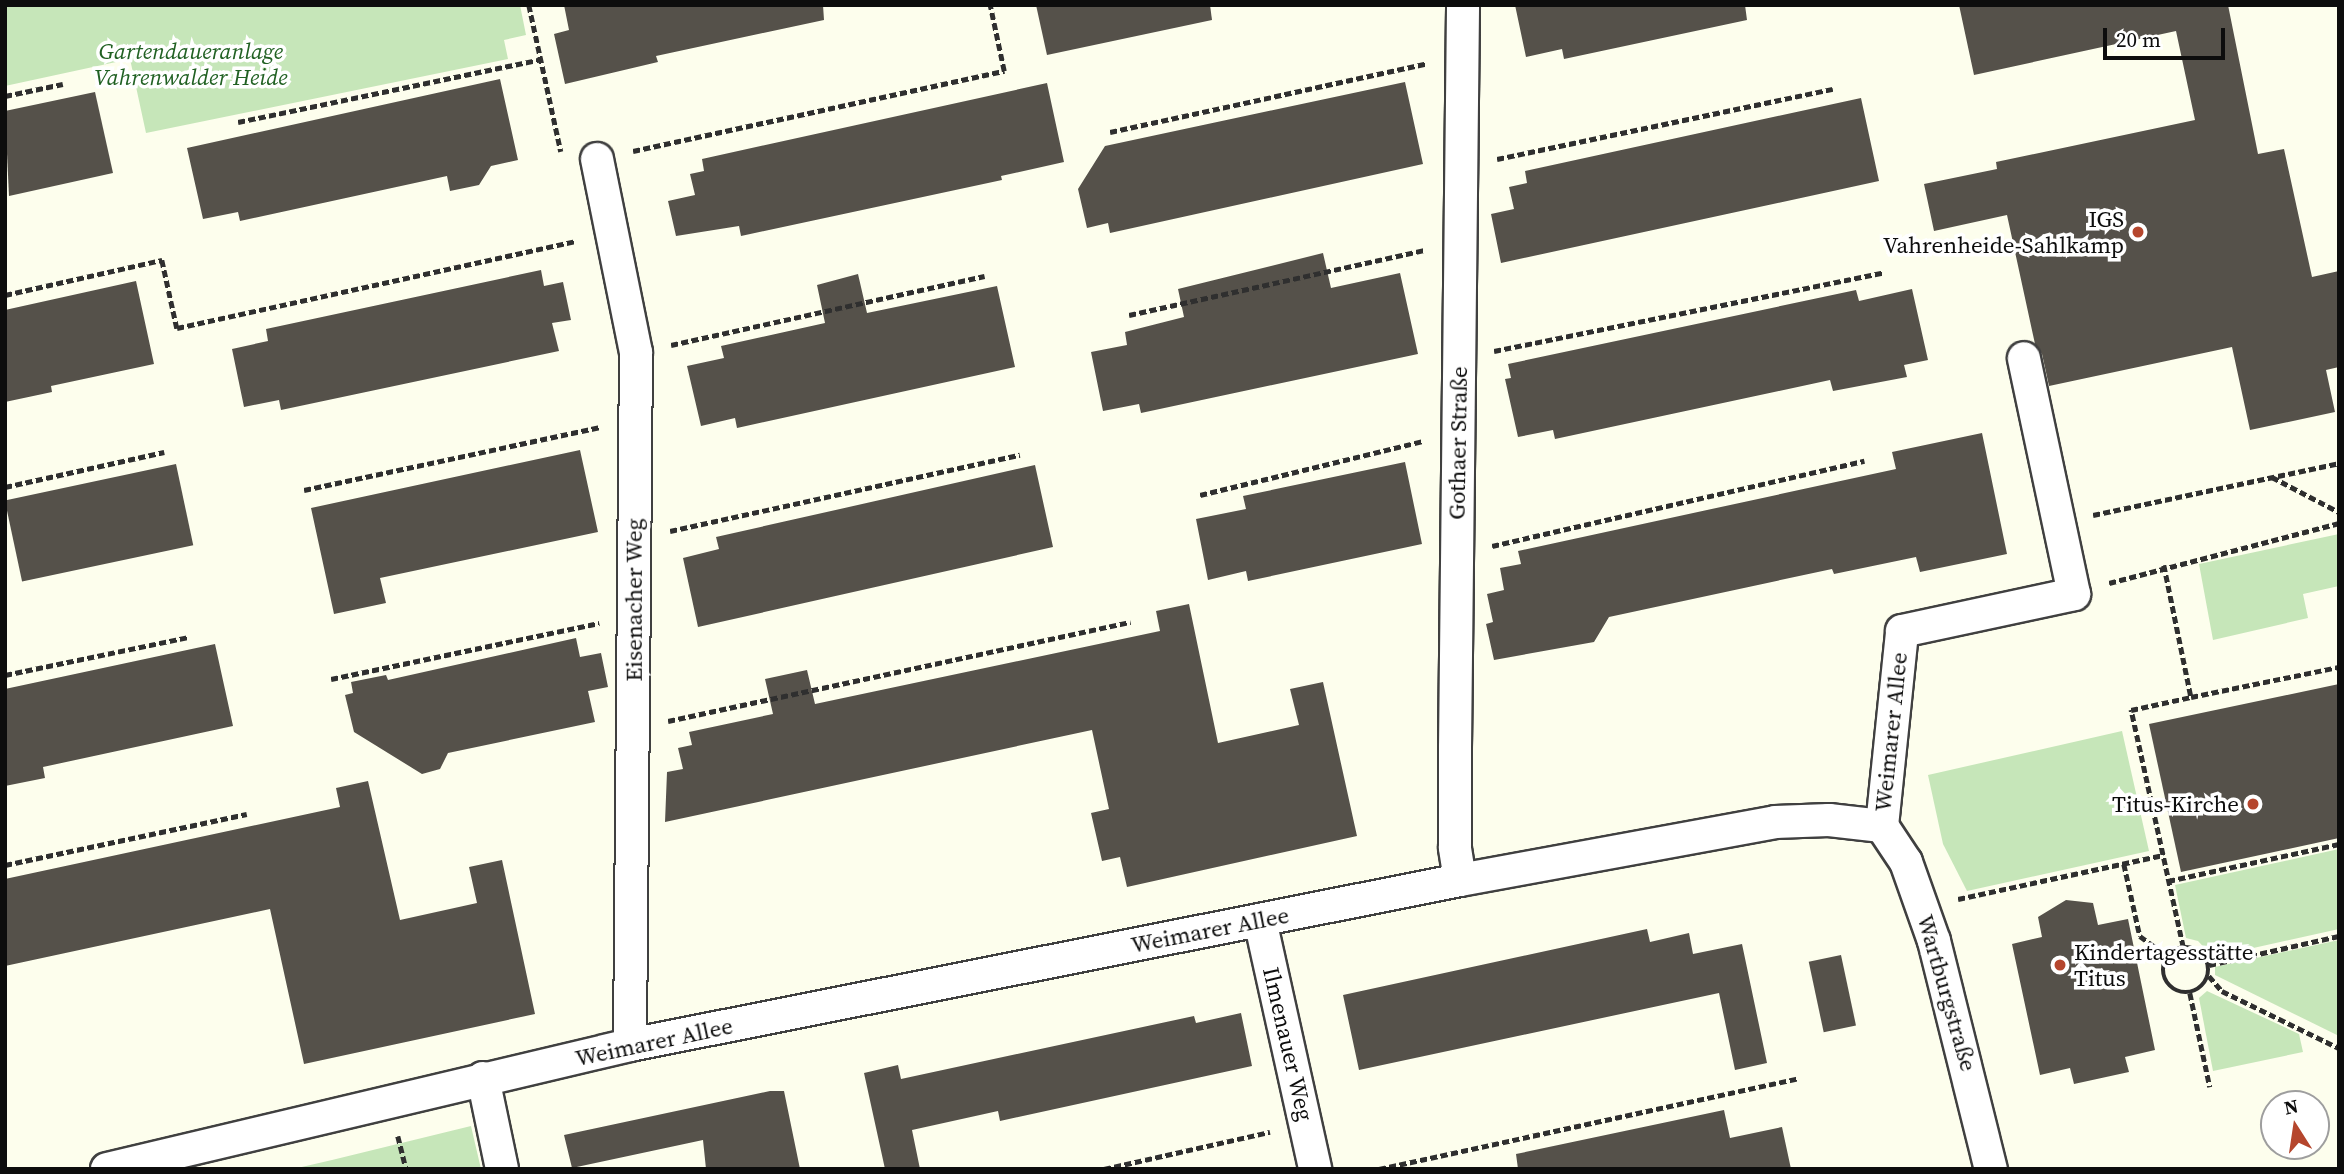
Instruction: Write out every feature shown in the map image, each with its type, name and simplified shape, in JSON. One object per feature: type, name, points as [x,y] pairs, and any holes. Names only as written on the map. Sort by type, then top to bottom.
[{"type":"street","name":"Gothaer Straße","points":[[1460,880],[1455,846],[1463,5]]},
{"type":"street","name":"Eisenacher Weg","points":[[597,159],[636,352],[630,1045]]},
{"type":"street","points":[[2024,358],[2074,594]]},
{"type":"street","name":"Weimarer Allee","points":[[107,1169],[630,1045],[1460,880],[1775,822],[1829,820],[1882,826],[1902,631],[2074,594]]},
{"type":"street","name":"Wartburgstraße","points":[[1882,826],[1906,862],[1922,906],[1963,1043],[1991,1169]]},
{"type":"street","name":"Ilmenauer Weg","points":[[1260,920],[1315,1169]]},
{"type":"street","points":[[483,1078],[502,1169]]},
{"type":"path","points":[[529,5],[564,167],[1004,71],[990,5]]},
{"type":"path","points":[[1110,132],[1463,55]]},
{"type":"path","points":[[238,122],[541,59]]},
{"type":"path","points":[[5,96],[63,84]]},
{"type":"path","points":[[1461,166],[1833,89]]},
{"type":"path","points":[[5,295],[162,260],[177,328],[612,233]]},
{"type":"path","points":[[1129,314],[1460,243]]},
{"type":"path","points":[[1459,358],[1882,273]]},
{"type":"path","points":[[636,352],[985,276]]},
{"type":"path","points":[[304,490],[636,420]]},
{"type":"path","points":[[1200,495],[1458,433]]},
{"type":"path","points":[[5,487],[164,452]]},
{"type":"path","points":[[635,539],[1020,455]]},
{"type":"path","points":[[1457,554],[1864,461]]},
{"type":"path","points":[[2059,522],[2339,463]]},
{"type":"path","points":[[2272,477],[2339,512]]},
{"type":"path","points":[[2074,594],[2164,565],[2339,523]]},
{"type":"path","points":[[2164,565],[2191,697]]},
{"type":"path","points":[[331,679],[634,616]]},
{"type":"path","points":[[633,729],[1131,622]]},
{"type":"path","points":[[5,675],[188,636]]},
{"type":"path","points":[[2183,947],[2131,710],[2339,667]]},
{"type":"path","points":[[5,865],[247,814]]},
{"type":"path","points":[[2168,881],[2339,844]]},
{"type":"path","points":[[1922,906],[2163,855]]},
{"type":"path","points":[[2124,864],[2140,936],[2168,956]]},
{"type":"path","points":[[2209,965],[2339,936]]},
{"type":"path","points":[[2183,947],[2198,949],[2209,965],[2209,976],[2200,989],[2190,993],[2178,992],[2166,982],[2163,967],[2168,956],[2183,947]]},
{"type":"path","points":[[2209,976],[2222,991],[2339,1048]]},
{"type":"path","points":[[2190,993],[2210,1087]]},
{"type":"path","points":[[1379,1169],[1799,1078]]},
{"type":"path","points":[[1104,1169],[1306,1125]]},
{"type":"path","points":[[397,1131],[406,1169]]},
{"type":"green space","name":"Gartendaueranlage Vahrenwalder Heide","points":[[5,5],[520,5],[526,35],[504,40],[508,59],[146,133],[130,59],[5,86]]},
{"type":"green space","points":[[2339,534],[2339,586],[2303,594],[2308,618],[2213,640],[2199,564]]},
{"type":"green space","points":[[2122,731],[2149,851],[1967,891],[1943,844],[1928,775]]},
{"type":"green space","points":[[2339,849],[2339,929],[2213,957],[2198,941],[2186,938],[2175,885]]},
{"type":"green space","points":[[2339,940],[2339,1036],[2215,975],[2215,967]]},
{"type":"green space","points":[[2207,991],[2299,1034],[2303,1052],[2213,1071],[2199,998]]},
{"type":"green space","points":[[471,1126],[481,1169],[293,1169],[332,1160]]},
{"type":"building","points":[[564,5],[823,5],[824,20],[656,56],[658,62],[565,84],[554,34],[569,30]]},
{"type":"building","points":[[1036,5],[1210,5],[1212,20],[1047,55]]},
{"type":"building","points":[[1515,5],[1745,5],[1747,20],[1564,59],[1562,49],[1526,57]]},
{"type":"building","points":[[1959,5],[2228,5],[2258,154],[2284,149],[2312,277],[2339,271],[2339,367],[2326,370],[2335,412],[2250,430],[2232,347],[2049,386],[2042,354],[2035,344],[2007,215],[1934,231],[1924,184],[1997,169],[1996,162],[2195,120],[2176,31],[1974,75]]},
{"type":"building","points":[[500,79],[518,160],[491,166],[479,185],[450,191],[447,176],[240,221],[238,212],[203,219],[187,148]]},
{"type":"building","points":[[1405,82],[1423,164],[1110,233],[1108,223],[1087,228],[1078,189],[1105,146]]},
{"type":"building","points":[[1047,83],[1064,162],[1001,176],[1002,180],[741,236],[739,226],[676,236],[668,201],[695,195],[690,174],[704,171],[702,159]]},
{"type":"building","points":[[95,92],[113,173],[9,196],[5,111]]},
{"type":"building","points":[[1861,98],[1879,181],[1501,263],[1491,214],[1514,209],[1509,187],[1527,183],[1525,171]]},
{"type":"building","points":[[1323,253],[1331,288],[1400,273],[1418,354],[1141,413],[1139,404],[1103,411],[1091,352],[1127,345],[1125,332],[1184,317],[1178,289]]},
{"type":"building","points":[[541,270],[544,286],[563,282],[571,320],[552,323],[559,351],[281,410],[279,400],[244,407],[232,349],[268,341],[266,329]]},
{"type":"building","points":[[858,274],[867,313],[997,286],[1015,367],[737,428],[735,418],[701,426],[687,366],[724,358],[721,346],[825,323],[817,285]]},
{"type":"building","points":[[136,281],[154,364],[51,386],[52,392],[5,402],[5,310]]},
{"type":"building","points":[[1912,289],[1928,360],[1904,365],[1907,377],[1833,391],[1830,380],[1555,439],[1553,430],[1518,437],[1505,379],[1511,378],[1508,364],[1856,290],[1859,301]]},
{"type":"building","points":[[1982,433],[2007,554],[1920,572],[1916,557],[1834,574],[1832,569],[1609,617],[1594,642],[1494,660],[1486,624],[1493,622],[1487,594],[1504,590],[1500,568],[1521,564],[1518,551],[1896,469],[1892,452]]},
{"type":"building","points":[[580,450],[598,532],[380,578],[386,603],[334,614],[311,508]]},
{"type":"building","points":[[1405,462],[1422,544],[1248,581],[1246,571],[1208,580],[1196,519],[1246,509],[1243,496]]},
{"type":"building","points":[[176,464],[193,545],[22,582],[5,500]]},
{"type":"building","points":[[1035,465],[1053,547],[698,627],[683,558],[719,549],[716,537]]},
{"type":"building","points":[[1189,604],[1218,743],[1299,725],[1290,689],[1323,682],[1357,836],[1127,887],[1120,857],[1102,861],[1091,813],[1109,809],[1092,730],[665,822],[667,772],[683,769],[678,748],[692,745],[689,732],[773,714],[765,679],[807,670],[815,704],[1160,631],[1156,611]]},
{"type":"building","points":[[576,638],[580,657],[601,653],[608,687],[588,691],[595,722],[448,753],[440,769],[422,774],[354,732],[345,695],[353,693],[351,682],[386,675],[388,680]]},
{"type":"building","points":[[215,644],[233,726],[43,767],[45,778],[5,786],[5,689]]},
{"type":"building","name":"Titus-Kirche","points":[[2339,684],[2339,838],[2181,872],[2149,724]]},
{"type":"building","points":[[368,781],[400,920],[477,903],[469,867],[502,860],[535,1014],[304,1064],[270,909],[5,966],[5,879],[340,807],[336,788]]},
{"type":"building","points":[[2066,900],[2093,903],[2098,925],[2128,919],[2155,1050],[2125,1057],[2129,1072],[2074,1084],[2070,1068],[2040,1075],[2012,944],[2042,937],[2038,917]]},
{"type":"building","points":[[1647,929],[1650,942],[1689,933],[1693,954],[1742,944],[1767,1063],[1735,1070],[1719,993],[1359,1070],[1343,995]]},
{"type":"building","points":[[1841,955],[1856,1025],[1824,1032],[1809,962]]},
{"type":"building","points":[[1241,1013],[1252,1066],[1000,1121],[998,1111],[912,1130],[920,1169],[885,1169],[864,1073],[898,1065],[901,1079],[1194,1016],[1196,1023]]},
{"type":"building","points":[[770,1091],[784,1091],[800,1169],[706,1169],[703,1140],[572,1168],[564,1135]]},
{"type":"building","points":[[1724,1110],[1730,1138],[1782,1127],[1791,1169],[1518,1169],[1516,1154]]},
{"type":"place","name":"IGS Vahrenheide-Sahlkamp","points":[[2138,232]]},
{"type":"place","name":"Titus-Kirche","points":[[2253,804]]},
{"type":"place","name":"Kindertagesstätte Titus","points":[[2060,965]]}]
